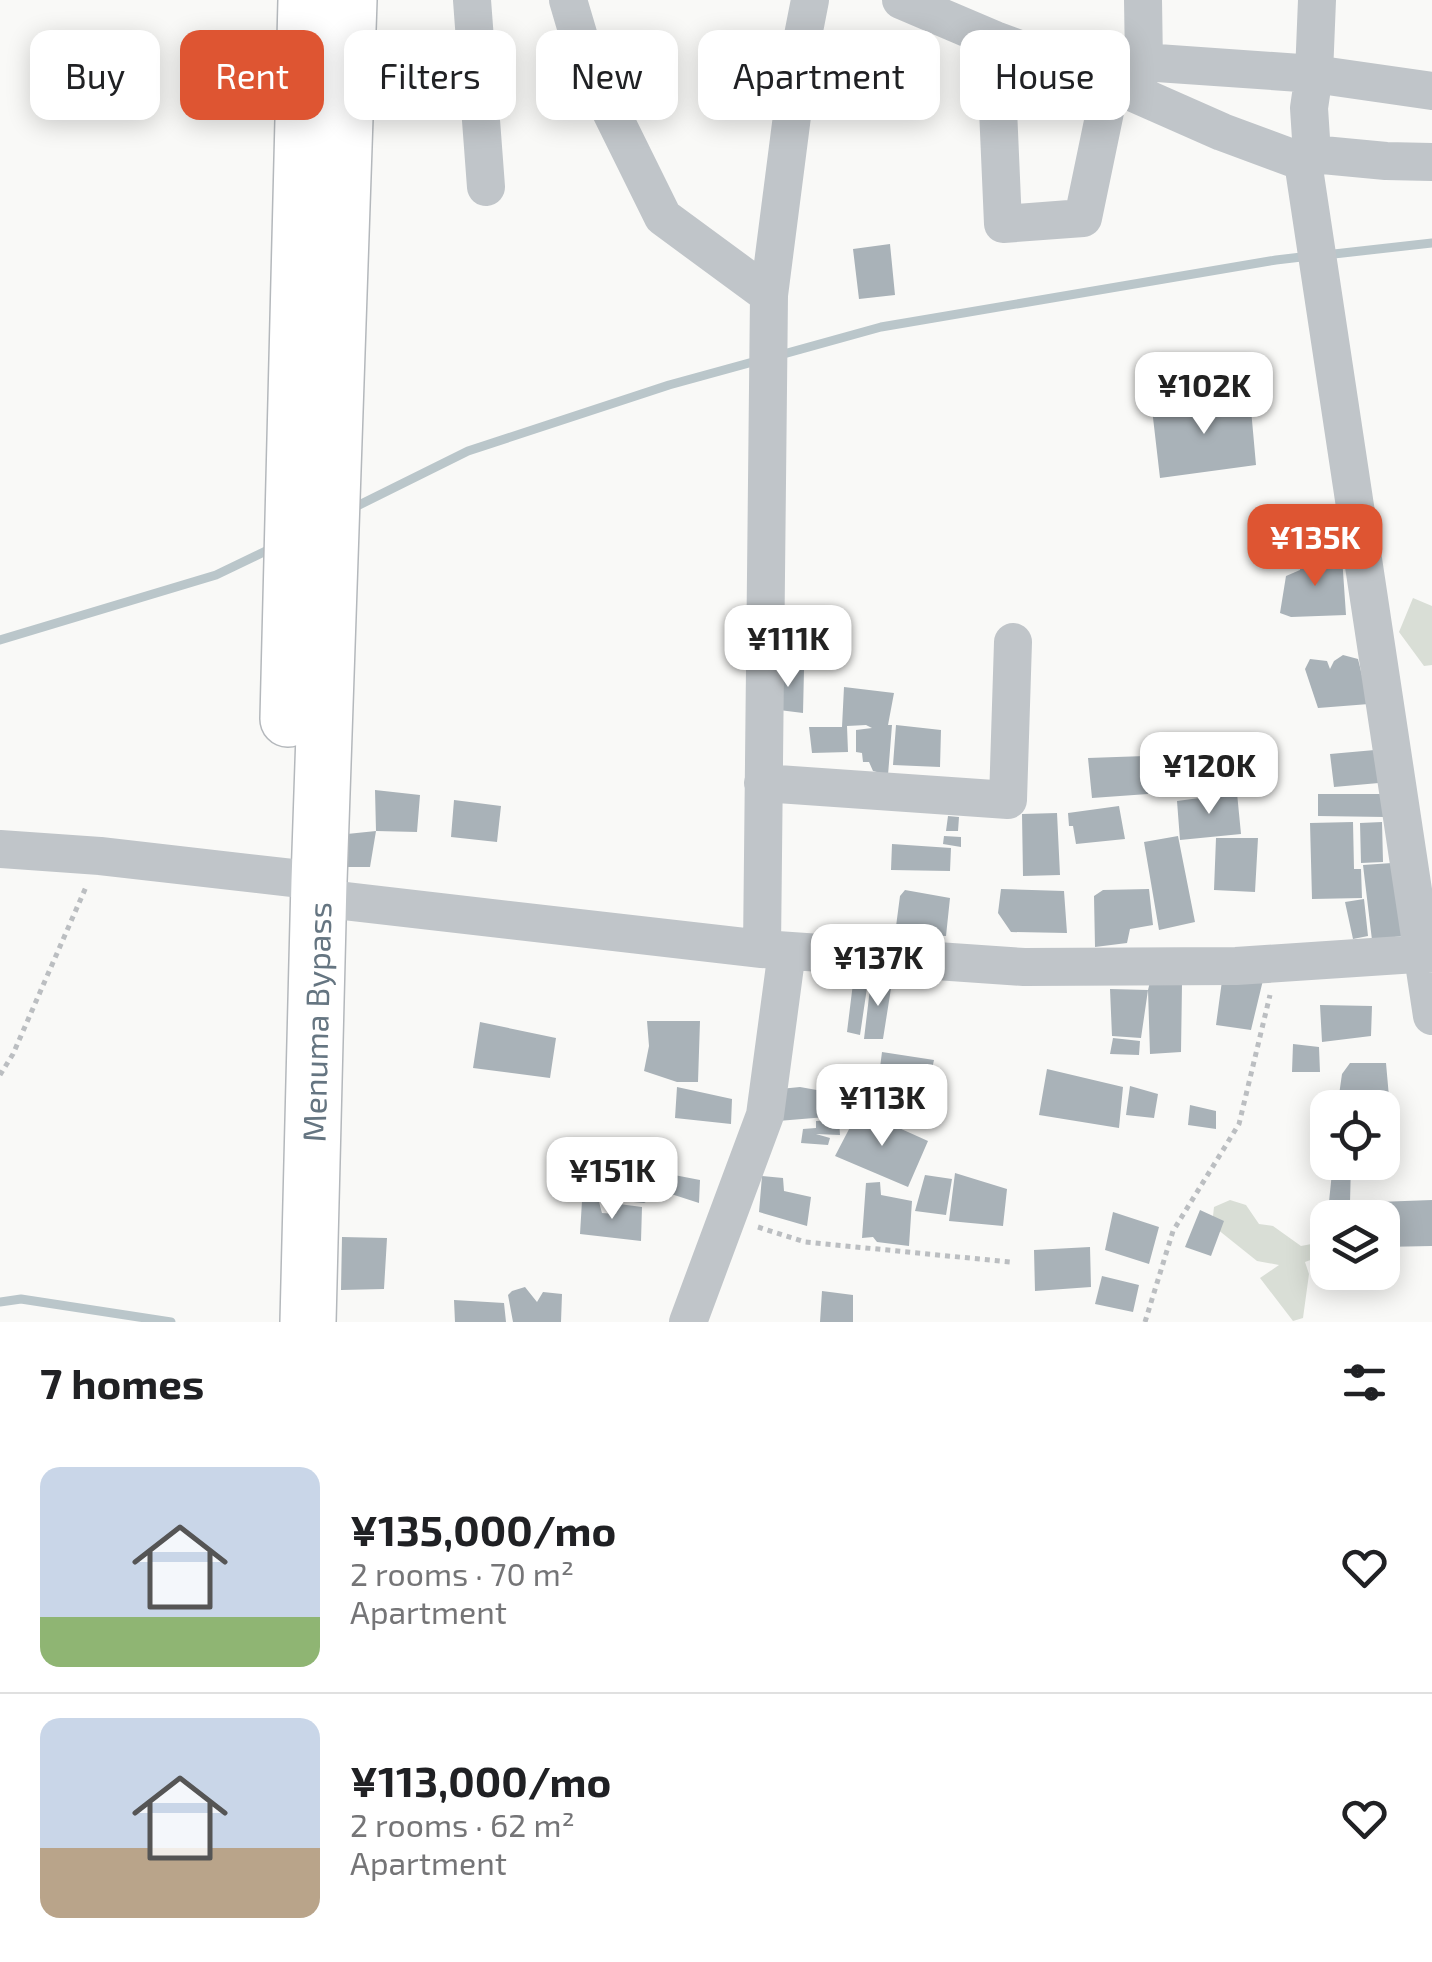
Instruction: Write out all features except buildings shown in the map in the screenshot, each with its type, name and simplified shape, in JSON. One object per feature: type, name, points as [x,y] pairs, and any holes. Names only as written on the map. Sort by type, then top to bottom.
[{"type":"highway","points":[[306,0],[315,480]]},
{"type":"highway","points":[[315,480],[349,0]]},
{"type":"highway","name":"Menuma Bypass","points":[[308,1322],[302,879],[315,480]]},
{"type":"highway","name":"Menuma Bypass","points":[[272,1322],[302,879]]},
{"type":"street","points":[[472,0],[486,187]]},
{"type":"street","points":[[568,0],[586,60],[663,217],[769,295]]},
{"type":"street","points":[[688,1322],[765,1115],[774,950],[763,783],[769,295],[810,0]]},
{"type":"street","points":[[902,0],[972,30]]},
{"type":"street","points":[[1143,0],[1144,63]]},
{"type":"street","points":[[1317,0],[1308,158],[1317,256],[1428,953],[1432,1016]]},
{"type":"street","points":[[1130,64],[1314,74],[1432,91]]},
{"type":"street","points":[[1130,91],[1222,132],[1308,158],[1432,162]]},
{"type":"street","points":[[998,120],[1003,224],[1083,218],[1103,120]]},
{"type":"street","points":[[763,783],[1008,800],[1012,642]]},
{"type":"street","points":[[0,849],[302,879],[336,900],[774,950],[1024,967],[1224,966],[1428,953]]},
{"type":"path","points":[[0,1076],[100,856]]},
{"type":"path","points":[[1144,1322],[1173,1231],[1239,1124],[1278,963]]},
{"type":"path","points":[[726,1217],[805,1242],[1010,1262]]},
{"type":"shaded area","points":[[1413,598],[1432,606],[1432,665],[1424,666],[1399,632]]},
{"type":"shaded area","points":[[1230,1200],[1246,1205],[1259,1224],[1273,1226],[1301,1246],[1310,1244],[1310,1260],[1305,1262],[1309,1274],[1303,1318],[1293,1321],[1260,1278],[1279,1265],[1257,1261],[1212,1225],[1214,1207]]},
{"type":"waterway","points":[[1325,255],[1432,243]]},
{"type":"waterway","points":[[780,355],[881,327],[1310,256]]},
{"type":"waterway","points":[[349,510],[468,451],[669,385],[760,360]]},
{"type":"waterway","points":[[0,640],[216,575],[272,548]]},
{"type":"waterway","points":[[0,1302],[21,1299],[171,1322]]}]
